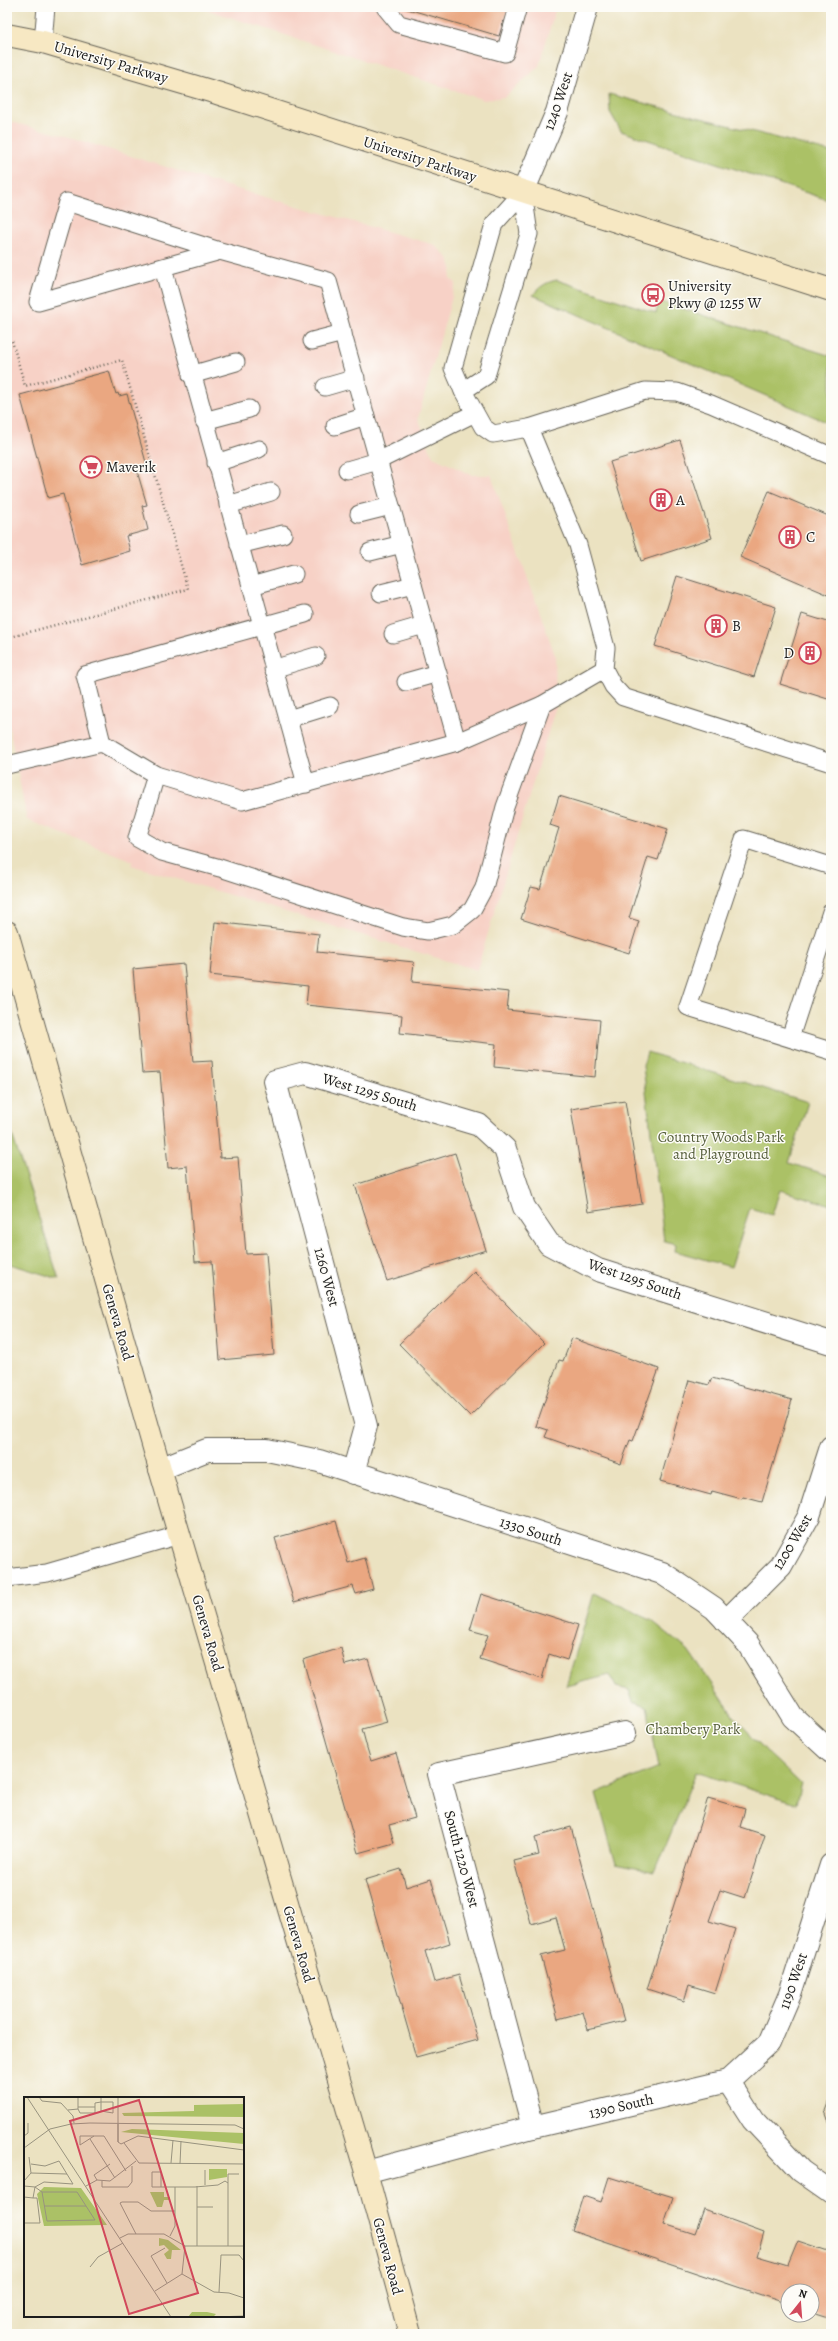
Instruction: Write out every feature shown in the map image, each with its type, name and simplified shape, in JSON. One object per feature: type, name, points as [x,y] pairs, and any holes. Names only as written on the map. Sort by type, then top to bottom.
[{"type":"main road","name":"University Parkway","points":[[7,35],[43,42],[217,93],[831,290]]},
{"type":"main road","name":"Geneva Road","points":[[7,932],[179,1535],[366,2172],[410,2334]]},
{"type":"street","name":"1240 West","points":[[523,192],[557,112],[587,7]]},
{"type":"street","name":"West 1295 South","points":[[275,1081],[306,1073],[479,1125],[505,1149],[524,1207],[549,1244],[598,1270],[831,1343]]},
{"type":"street","name":"1260 West","points":[[275,1081],[366,1426],[353,1473]]},
{"type":"street","name":"1200 West","points":[[726,1621],[781,1566],[809,1516],[831,1447]]},
{"type":"street","name":"1330 South","points":[[160,1469],[207,1450],[267,1450],[319,1462],[662,1573],[714,1608],[748,1644],[793,1717],[831,1752]]},
{"type":"street","name":"South 1220 West","points":[[533,2127],[440,1774],[625,1733]]},
{"type":"street","name":"1190 West","points":[[728,2081],[769,2043],[790,1994],[831,1865]]},
{"type":"street","name":"1390 South","points":[[366,2172],[533,2127],[728,2081]]},
{"type":"street","points":[[728,2081],[759,2126],[801,2171],[831,2192]]},
{"type":"lane","points":[[43,42],[46,7]]},
{"type":"lane","points":[[386,7],[399,24],[505,53],[518,7]]},
{"type":"lane","points":[[523,192],[494,224],[454,368],[463,391],[483,427],[493,434],[529,428],[645,391],[677,392],[711,404],[831,456]]},
{"type":"lane","points":[[463,391],[486,376],[527,242],[529,234],[523,192]]},
{"type":"lane","points":[[220,251],[38,302],[67,202],[220,251],[328,281],[457,742]]},
{"type":"lane","points":[[163,268],[191,375],[306,784]]},
{"type":"lane","points":[[312,341],[343,333]]},
{"type":"lane","points":[[191,375],[236,362]]},
{"type":"lane","points":[[325,387],[356,378]]},
{"type":"lane","points":[[204,421],[249,409]]},
{"type":"lane","points":[[347,470],[378,461],[475,413]]},
{"type":"lane","points":[[336,426],[366,416]]},
{"type":"lane","points":[[529,428],[578,546],[606,648],[604,669],[613,686],[623,697],[831,763]]},
{"type":"lane","points":[[216,463],[260,449]]},
{"type":"lane","points":[[228,505],[271,492]]},
{"type":"lane","points":[[359,514],[391,506]]},
{"type":"lane","points":[[239,545],[283,534]]},
{"type":"lane","points":[[370,552],[402,544]]},
{"type":"lane","points":[[251,586],[294,574]]},
{"type":"lane","points":[[381,593],[414,585]]},
{"type":"lane","points":[[102,743],[86,675],[305,614]]},
{"type":"lane","points":[[392,634],[424,625]]},
{"type":"lane","points":[[274,669],[316,656]]},
{"type":"lane","points":[[7,765],[102,743],[156,775],[242,801],[457,742],[542,704],[604,669]]},
{"type":"lane","points":[[406,682],[438,673]]},
{"type":"lane","points":[[156,775],[136,838],[162,852],[220,868],[403,927],[428,931],[453,925],[472,910],[481,894],[505,807],[542,704]]},
{"type":"lane","points":[[288,719],[330,706]]},
{"type":"lane","points":[[831,866],[744,839],[688,1007],[831,1051]]},
{"type":"lane","points":[[790,1038],[831,912]]},
{"type":"lane","points":[[7,1578],[47,1573],[179,1535]]},
{"type":"path","points":[[7,638],[188,588],[122,360],[25,386],[12,341]]},
{"type":"shaded area","points":[[199,7],[556,7],[539,66],[505,97],[484,100]]},
{"type":"shaded area","points":[[7,121],[66,136],[237,189],[435,245],[449,259],[452,268],[450,279],[456,283],[418,418],[433,457],[472,475],[491,475],[555,655],[556,706],[477,970],[131,865],[133,861],[27,820],[7,716]]},
{"type":"green space","points":[[609,94],[831,152],[831,201],[621,131],[610,112]]},
{"type":"green space","points":[[557,280],[656,313],[659,301],[831,356],[831,424],[533,295],[543,285]]},
{"type":"green space","name":"Country Woods Park and Playground","points":[[647,1052],[808,1102],[789,1163],[831,1176],[831,1205],[780,1190],[772,1215],[750,1208],[731,1267],[675,1251],[676,1244],[664,1241],[643,1066]]},
{"type":"green space","points":[[7,1119],[59,1279],[7,1263]]},
{"type":"green space","name":"Chambery Park","points":[[594,1593],[651,1620],[688,1650],[736,1719],[771,1756],[801,1784],[796,1804],[696,1772],[655,1872],[616,1864],[596,1793],[659,1767],[647,1707],[633,1702],[629,1690],[616,1687],[610,1675],[566,1686]]},
{"type":"building","points":[[401,7],[508,7],[499,36]]},
{"type":"building","name":"Maverik","points":[[109,371],[116,394],[118,393],[119,396],[127,394],[147,466],[140,468],[140,470],[137,471],[147,505],[142,506],[148,530],[126,536],[130,551],[82,565],[63,494],[48,498],[20,395]]},
{"type":"building","name":"A","points":[[680,440],[712,538],[641,561],[610,462]]},
{"type":"building","name":"C","points":[[769,491],[831,517],[831,596],[740,557]]},
{"type":"building","name":"B","points":[[677,576],[776,607],[754,677],[655,646]]},
{"type":"building","name":"D","points":[[802,614],[831,623],[831,700],[780,684]]},
{"type":"building","points":[[559,796],[668,829],[658,860],[648,857],[629,918],[639,921],[629,953],[521,919],[531,887],[540,889],[559,828],[550,825]]},
{"type":"building","points":[[215,922],[319,934],[317,952],[414,962],[412,982],[509,992],[507,1010],[600,1020],[595,1077],[494,1067],[496,1044],[400,1033],[402,1015],[306,1005],[308,986],[210,975]]},
{"type":"building","points":[[184,964],[193,1062],[212,1061],[220,1158],[238,1157],[246,1254],[266,1253],[274,1355],[220,1360],[212,1261],[195,1262],[187,1166],[168,1168],[160,1072],[142,1073],[133,969]]},
{"type":"building","points":[[625,1101],[642,1204],[588,1212],[571,1109]]},
{"type":"building","points":[[455,1153],[486,1250],[387,1281],[355,1185]]},
{"type":"building","points":[[474,1271],[544,1343],[470,1416],[399,1344]]},
{"type":"building","points":[[572,1338],[659,1369],[633,1441],[630,1440],[621,1464],[545,1437],[548,1430],[536,1426],[559,1360],[563,1361]]},
{"type":"building","points":[[712,1378],[792,1400],[762,1502],[743,1497],[742,1499],[712,1491],[711,1495],[660,1481],[689,1380],[709,1385]]},
{"type":"building","points":[[336,1521],[348,1563],[365,1558],[373,1589],[356,1594],[353,1586],[294,1602],[275,1538]]},
{"type":"building","points":[[481,1594],[578,1625],[567,1660],[549,1654],[542,1679],[480,1659],[488,1635],[470,1630]]},
{"type":"building","points":[[341,1648],[345,1665],[368,1659],[387,1722],[362,1729],[367,1748],[371,1761],[396,1753],[415,1818],[389,1825],[394,1843],[358,1853],[303,1660]]},
{"type":"building","points":[[708,1798],[745,1809],[740,1827],[765,1835],[745,1898],[720,1890],[709,1921],[735,1929],[715,1993],[689,1985],[684,2001],[647,1989]]},
{"type":"building","points":[[571,1827],[624,2021],[588,2030],[583,2012],[558,2019],[541,1956],[565,1950],[556,1917],[531,1924],[514,1861],[539,1855],[535,1837]]},
{"type":"building","points":[[401,1869],[406,1887],[431,1879],[450,1943],[425,1951],[434,1982],[459,1975],[478,2040],[416,2057],[365,1880]]},
{"type":"building","points":[[831,2095],[831,2128],[825,2111]]},
{"type":"building","points":[[609,2177],[673,2197],[664,2224],[695,2234],[704,2210],[764,2232],[757,2256],[788,2265],[798,2241],[831,2252],[831,2319],[820,2316],[820,2283],[780,2283],[780,2301],[572,2231],[583,2196],[601,2202]]},
{"type":"place","name":"University Pkwy @ 1255 W","points":[[653,295]]},
{"type":"place","name":"Maverik","points":[[91,467]]},
{"type":"place","name":"A","points":[[661,500]]},
{"type":"place","name":"C","points":[[790,537]]},
{"type":"place","name":"B","points":[[716,626]]},
{"type":"place","name":"D","points":[[810,653]]}]
